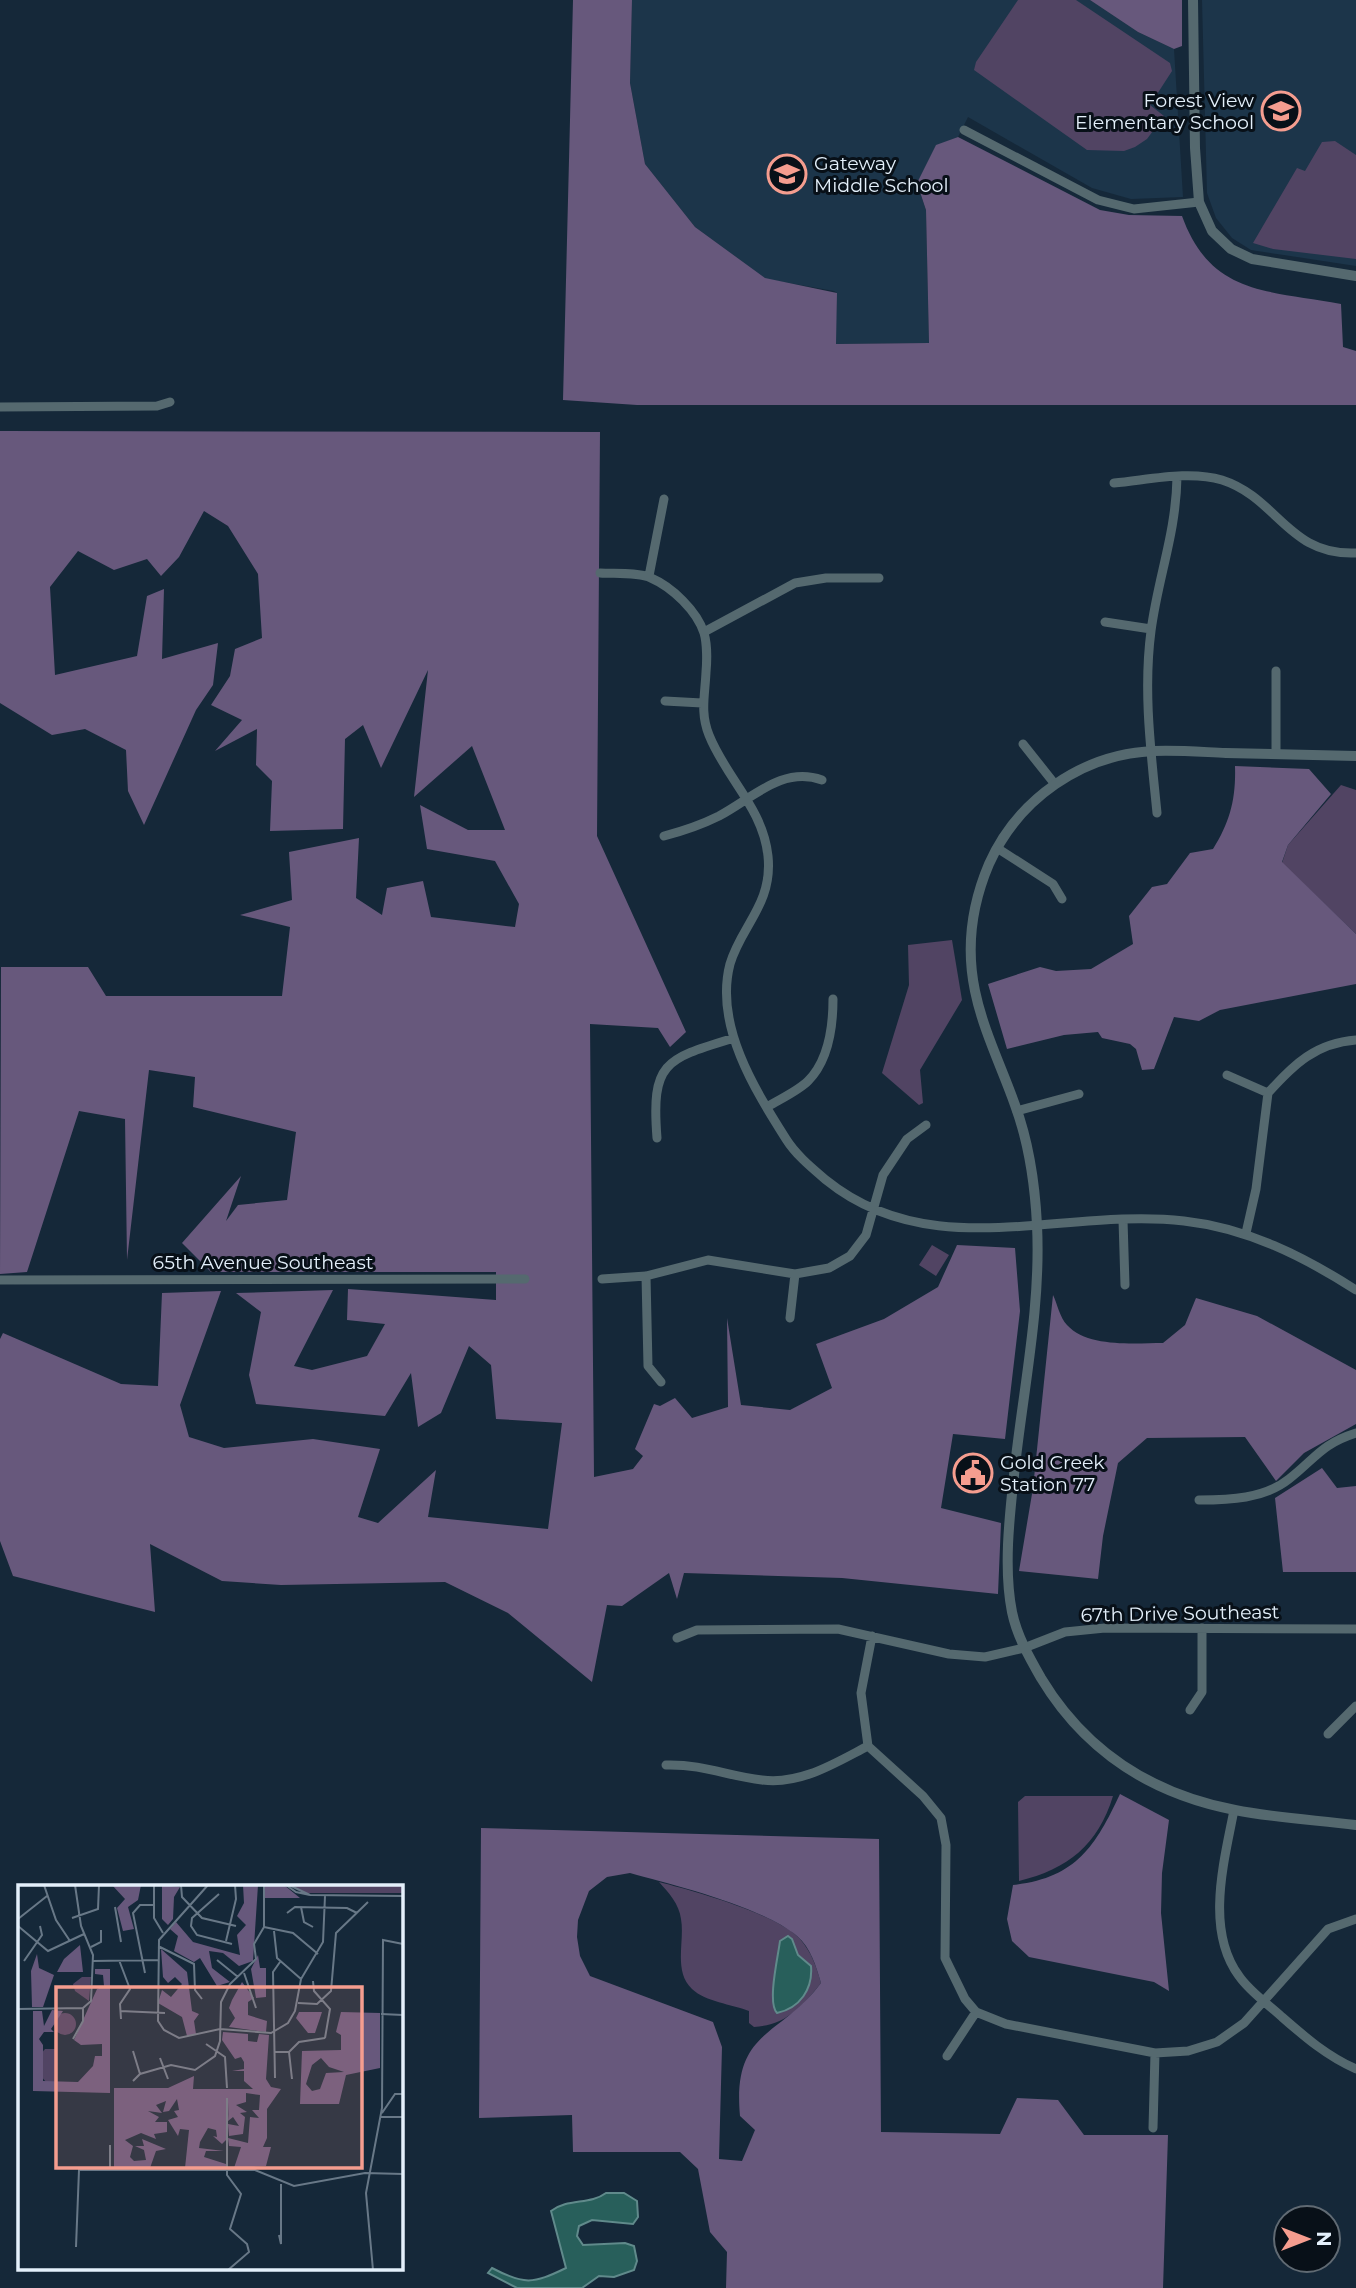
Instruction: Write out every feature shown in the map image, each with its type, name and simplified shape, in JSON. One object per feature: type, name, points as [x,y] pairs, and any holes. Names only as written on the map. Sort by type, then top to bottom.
[{"type":"street","points":[[1193,0],[1195,148],[1199,201],[1212,231],[1231,249],[1252,259],[1356,276]]},
{"type":"street","points":[[964,130],[1098,200],[1134,209],[1199,201]]},
{"type":"street","points":[[0,407],[157,406],[170,402]]},
{"type":"street","points":[[1114,483],[1205,476],[1224,481],[1247,492],[1303,540],[1339,554],[1356,553]]},
{"type":"street","points":[[1157,813],[1146,692],[1151,629],[1177,515],[1177,477]]},
{"type":"street","points":[[649,576],[664,499]]},
{"type":"street","points":[[600,573],[649,576],[670,589],[687,606],[704,632],[706,672],[702,703],[707,731],[717,753],[747,796],[760,825],[768,857],[765,894],[731,963],[727,994],[734,1038],[767,1107],[788,1143],[810,1166],[838,1190],[873,1210],[913,1223],[948,1229],[1037,1227],[1123,1220],[1183,1221],[1246,1233],[1322,1268],[1356,1290]]},
{"type":"street","points":[[704,632],[794,583],[826,578],[879,578]]},
{"type":"street","points":[[1105,622],[1151,629]]},
{"type":"street","points":[[1276,671],[1276,754]]},
{"type":"street","points":[[665,701],[702,703]]},
{"type":"street","points":[[1023,744],[1054,783]]},
{"type":"street","points":[[1356,756],[1151,751],[1100,761],[1054,783],[1029,805],[997,848],[983,879],[972,918],[971,965],[982,1016],[1017,1111],[1032,1175],[1037,1227],[1036,1315],[1014,1472],[1009,1562],[1012,1611],[1024,1648],[1054,1699],[1083,1735],[1124,1768],[1175,1792],[1234,1810],[1356,1825]]},
{"type":"street","points":[[664,836],[691,829],[778,781],[805,774],[822,780]]},
{"type":"street","points":[[997,848],[1053,884],[1062,899]]},
{"type":"street","points":[[767,1107],[808,1080],[824,1056],[833,1023],[833,999]]},
{"type":"street","points":[[657,1138],[654,1101],[660,1074],[674,1059],[734,1038]]},
{"type":"street","points":[[1246,1233],[1256,1189],[1268,1093],[1290,1068],[1312,1051],[1334,1042],[1356,1040]]},
{"type":"street","points":[[1227,1074],[1268,1093]]},
{"type":"street","points":[[1017,1111],[1079,1094]]},
{"type":"street","points":[[602,1279],[646,1276],[708,1260],[795,1274],[829,1268],[850,1256],[866,1235],[883,1175],[907,1139],[926,1125]]},
{"type":"street","points":[[1123,1220],[1125,1284]]},
{"type":"street","points":[[790,1318],[795,1274]]},
{"type":"street","points":[[646,1276],[648,1366],[661,1382]]},
{"type":"street","name":"65th Avenue Southeast","points":[[0,1280],[525,1279]]},
{"type":"street","points":[[1199,1500],[1261,1494],[1288,1480],[1313,1455],[1338,1439],[1356,1433]]},
{"type":"street","name":"67th Drive Southeast","points":[[677,1638],[697,1630],[838,1629],[967,1657],[985,1657],[1024,1648],[1065,1632],[1105,1628],[1356,1629]]},
{"type":"street","points":[[1190,1710],[1202,1692],[1202,1628]]},
{"type":"street","points":[[872,1636],[861,1693],[867,1746],[923,1796],[941,1818],[946,1845],[945,1958],[965,1999],[976,2012],[1006,2024],[1155,2053],[1188,2051],[1217,2042],[1244,2023],[1328,1929],[1356,1919]]},
{"type":"street","points":[[1328,1734],[1356,1706]]},
{"type":"street","points":[[667,1765],[695,1764],[763,1780],[799,1778],[827,1768],[867,1746]]},
{"type":"street","points":[[1234,1810],[1226,1853],[1220,1924],[1225,1951],[1240,1977],[1265,2002],[1328,2056],[1356,2069]]},
{"type":"street","points":[[947,2056],[976,2012]]},
{"type":"street","points":[[1153,2128],[1155,2053]]},
{"type":"shaded area","points":[[573,0],[632,0],[630,83],[645,164],[695,227],[765,278],[837,293],[836,344],[929,343],[926,210],[917,183],[936,145],[958,137],[1100,210],[1129,215],[1182,216],[1194,242],[1209,262],[1245,285],[1341,304],[1343,347],[1356,351],[1356,405],[637,405],[563,400]]},
{"type":"shaded area","name":"Gateway Middle School","points":[[632,0],[1090,0],[1138,32],[1174,49],[1183,197],[1131,199],[1092,188],[968,117],[958,137],[936,146],[917,183],[926,210],[929,343],[835,344],[837,293],[766,279],[695,227],[645,164],[630,83]]},
{"type":"shaded area","points":[[1018,0],[1076,0],[1170,63],[1172,71],[1150,105],[1164,116],[1147,139],[1124,151],[1087,150],[974,70],[976,62]]},
{"type":"shaded area","points":[[1090,0],[1182,0],[1182,46],[1174,49],[1138,32]]},
{"type":"shaded area","name":"Forest View Elementary School","points":[[1202,0],[1356,0],[1356,266],[1251,250],[1232,238],[1216,218],[1207,193]]},
{"type":"shaded area","points":[[1335,141],[1356,155],[1356,259],[1273,249],[1253,243],[1297,168],[1305,171],[1322,142]]},
{"type":"shaded area","points":[[0,431],[600,432],[597,836],[686,1032],[670,1047],[658,1028],[590,1024],[594,1477],[633,1469],[643,1456],[635,1449],[654,1404],[660,1406],[675,1398],[692,1418],[728,1407],[727,1318],[741,1405],[790,1410],[832,1388],[816,1344],[884,1319],[938,1287],[957,1245],[1015,1248],[1020,1311],[1005,1439],[953,1434],[941,1508],[1001,1523],[998,1594],[842,1578],[684,1573],[677,1599],[669,1573],[622,1606],[607,1605],[592,1682],[508,1613],[445,1582],[281,1585],[222,1581],[150,1544],[155,1612],[13,1576],[0,1541],[0,1339],[3,1333],[121,1384],[158,1386],[162,1293],[221,1291],[180,1405],[189,1437],[224,1448],[313,1439],[380,1449],[358,1517],[378,1523],[436,1470],[428,1517],[548,1529],[562,1423],[496,1419],[491,1365],[469,1346],[441,1413],[418,1427],[411,1373],[385,1416],[256,1404],[249,1375],[261,1312],[236,1293],[333,1290],[294,1366],[312,1370],[367,1356],[385,1324],[347,1320],[348,1289],[496,1300],[496,1272],[211,1272],[182,1243],[241,1176],[226,1221],[238,1205],[287,1200],[296,1132],[193,1107],[195,1077],[149,1070],[127,1260],[125,1119],[79,1111],[27,1272],[0,1274],[1,967],[88,967],[106,996],[282,996],[290,927],[240,915],[292,900],[289,852],[359,838],[356,898],[382,915],[387,888],[423,881],[431,917],[515,927],[519,904],[495,861],[427,849],[420,805],[468,830],[505,830],[472,746],[414,797],[428,670],[381,768],[363,725],[345,739],[343,829],[270,831],[272,781],[256,765],[257,729],[215,751],[242,720],[211,705],[230,676],[235,649],[262,638],[258,574],[228,526],[204,511],[179,557],[161,576],[147,559],[114,570],[78,551],[50,587],[55,675],[137,656],[147,596],[164,589],[162,659],[218,643],[213,685],[196,710],[144,825],[128,791],[126,750],[85,729],[52,735],[0,703]]},
{"type":"shaded area","points":[[1235,766],[1309,769],[1331,794],[1288,845],[1282,862],[1356,934],[1356,984],[1220,1010],[1199,1021],[1174,1017],[1154,1069],[1142,1070],[1136,1049],[1130,1044],[1102,1038],[1098,1032],[1064,1035],[1007,1049],[988,984],[1040,967],[1056,971],[1091,969],[1133,944],[1129,916],[1152,887],[1167,884],[1190,853],[1213,849],[1219,839],[1231,810]]},
{"type":"shaded area","points":[[1341,785],[1356,790],[1356,934],[1282,863],[1288,845]]},
{"type":"shaded area","points":[[952,940],[962,1000],[920,1070],[923,1103],[919,1105],[882,1073],[909,985],[908,945]]},
{"type":"shaded area","points":[[932,1245],[949,1255],[936,1276],[919,1265]]},
{"type":"shaded area","points":[[1053,1295],[1067,1325],[1087,1338],[1112,1343],[1163,1343],[1185,1325],[1196,1298],[1257,1316],[1356,1370],[1356,1424],[1304,1453],[1276,1481],[1245,1437],[1147,1438],[1118,1463],[1103,1536],[1098,1579],[1019,1571],[1033,1488]]},
{"type":"shaded area","points":[[1322,1468],[1337,1488],[1356,1486],[1356,1572],[1283,1572],[1275,1498]]},
{"type":"shaded area","points":[[1120,1794],[1169,1820],[1162,1873],[1161,1913],[1169,1991],[1154,1982],[1029,1957],[1012,1941],[1007,1919],[1013,1885],[1053,1875],[1081,1857],[1102,1830]]},
{"type":"shaded area","points":[[1025,1796],[1113,1796],[1099,1828],[1079,1852],[1052,1870],[1019,1881],[1018,1802]]},
{"type":"shaded area","points":[[481,1828],[879,1839],[881,2132],[1000,2134],[1017,2098],[1058,2100],[1084,2135],[1168,2135],[1163,2288],[726,2288],[727,2252],[710,2232],[698,2169],[680,2152],[573,2152],[572,2115],[479,2118]],"holes":[[[630,1873],[694,1891],[762,1915],[797,1936],[809,1952],[817,1970],[821,1983],[790,2015],[762,2038],[751,2050],[744,2066],[740,2088],[740,2116],[755,2130],[742,2161],[719,2159],[722,2047],[713,2022],[590,1976],[580,1956],[578,1920],[589,1891],[607,1877]]]},
{"type":"shaded area","points":[[659,1882],[755,1912],[789,1930],[808,1949],[821,1983],[807,2000],[784,2019],[754,2027],[749,2023],[749,2011],[711,2000],[698,1993],[686,1982],[683,1974],[682,1928],[678,1908]]},
{"type":"shaded area","points":[[788,1936],[792,1939],[798,1955],[811,1966],[810,1982],[798,2002],[777,2013],[773,2000],[776,1968],[780,1941]]},
{"type":"shaded area","points":[[606,2193],[624,2193],[637,2201],[638,2217],[633,2224],[592,2220],[579,2226],[577,2236],[583,2245],[625,2243],[634,2246],[637,2261],[634,2270],[614,2277],[599,2276],[582,2288],[517,2288],[488,2273],[492,2268],[521,2280],[537,2280],[566,2268],[551,2211],[565,2204],[593,2199]]},
{"type":"place","name":"Forest View Elementary School","points":[[1281,111]]},
{"type":"place","name":"Gateway Middle School","points":[[787,174]]},
{"type":"place","name":"Gold Creek Station 77","points":[[973,1473]]}]
